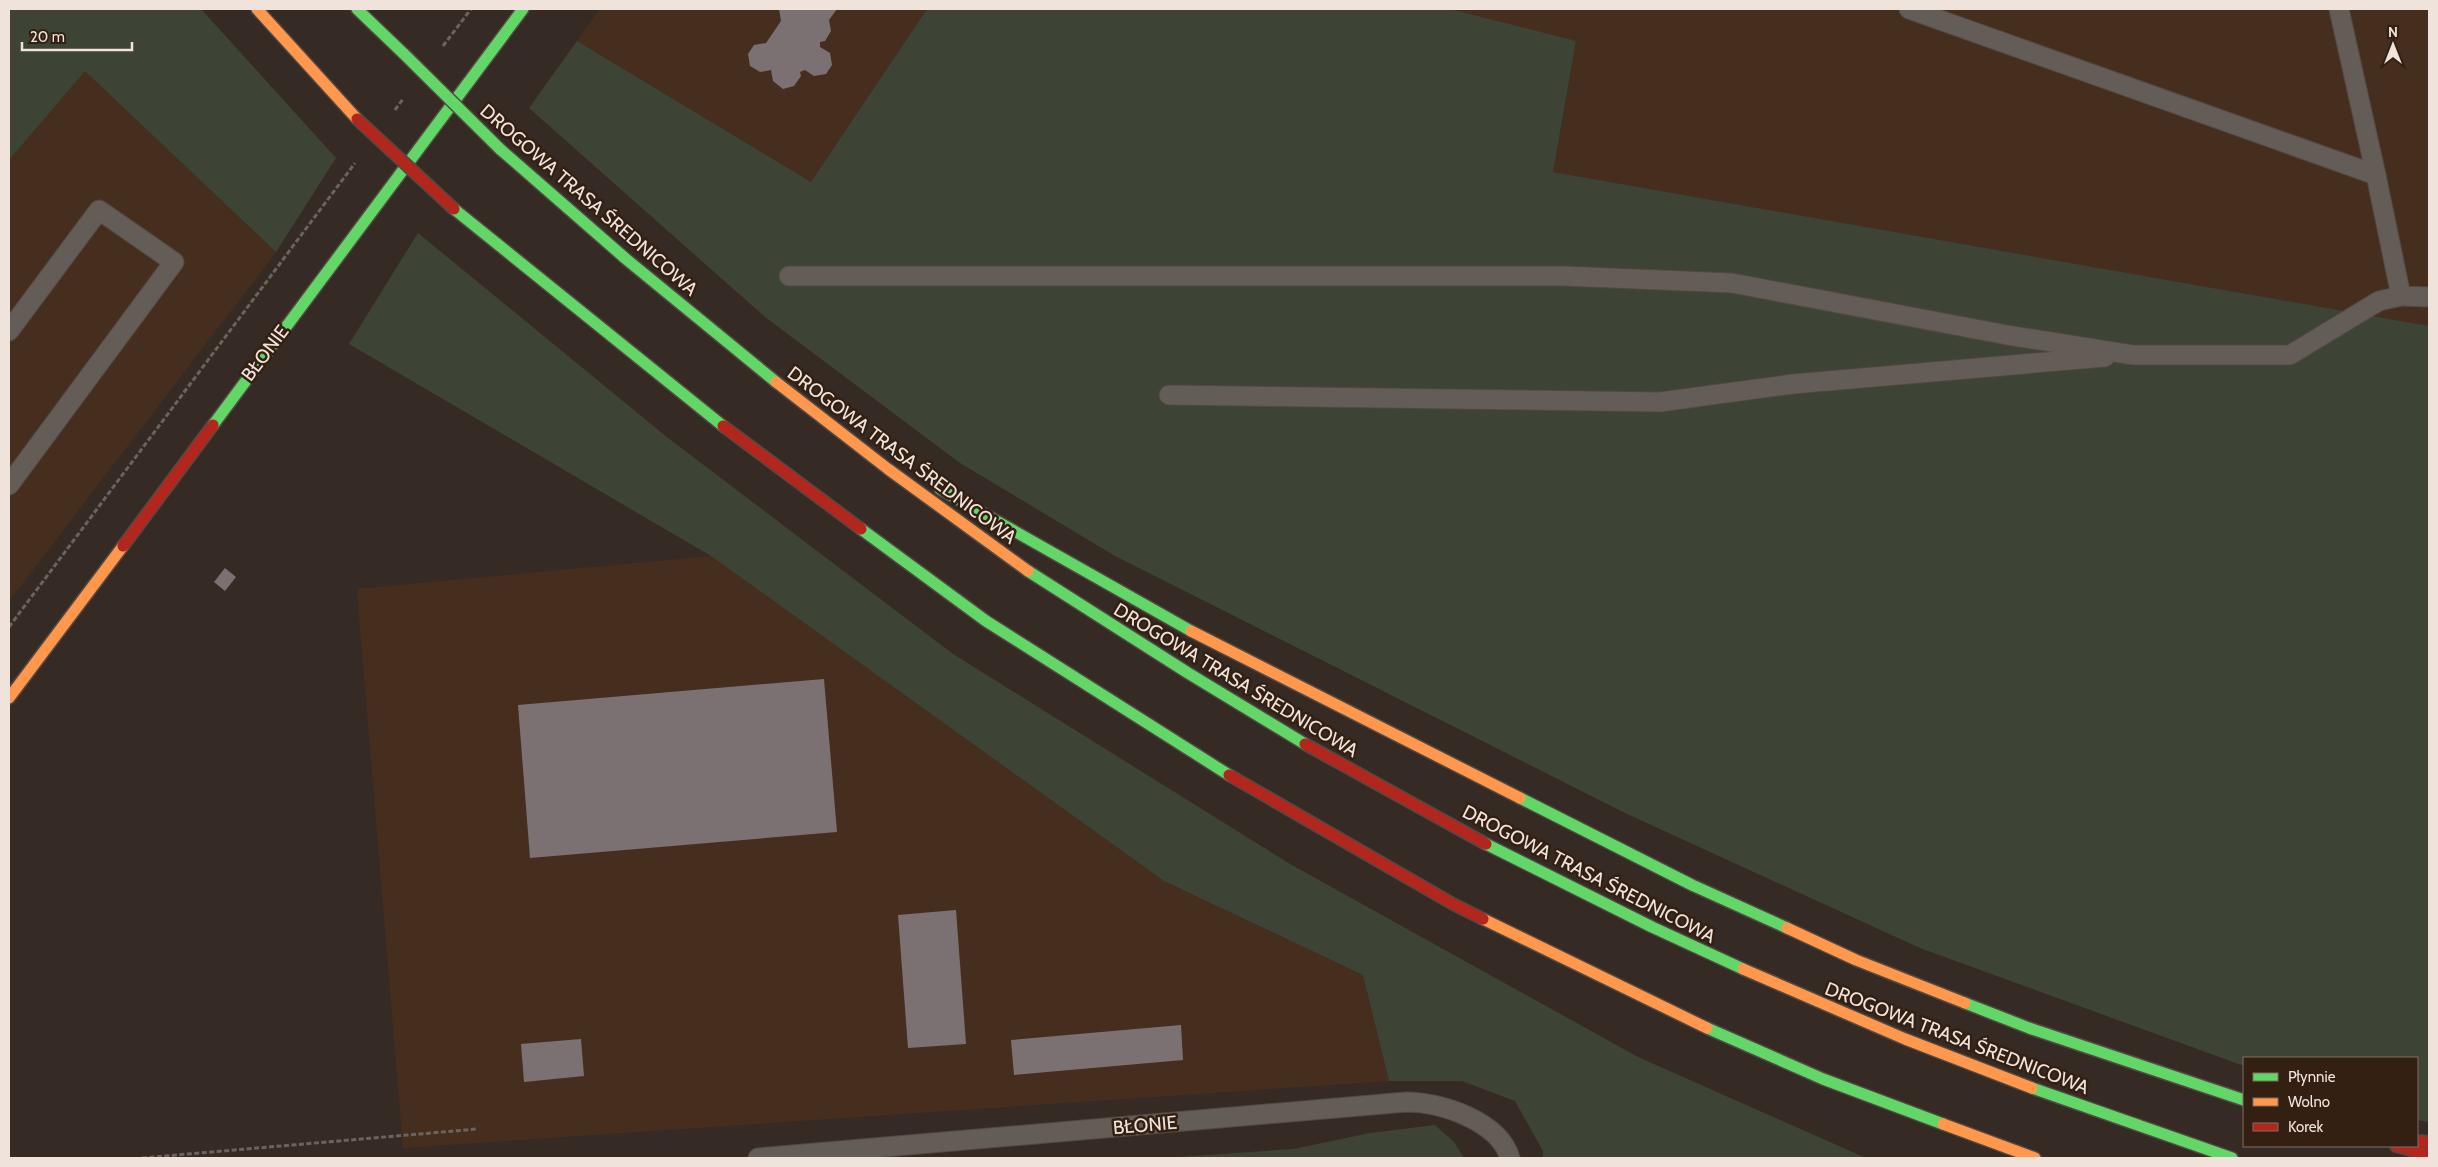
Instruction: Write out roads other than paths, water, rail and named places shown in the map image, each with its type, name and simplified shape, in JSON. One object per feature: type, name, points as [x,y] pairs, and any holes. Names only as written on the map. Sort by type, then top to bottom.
[{"type":"main road","points":[[257,9],[356,119],[454,209],[765,459],[986,621],[1220,770],[1453,904],[1682,1017],[1823,1079],[2035,1158]]},
{"type":"main road","name":"DROGOWA TRASA ŚREDNICOWA","points":[[357,9],[500,149],[618,254],[834,429],[1024,569],[1222,696],[1343,766],[1507,856],[1691,947],[1880,1030],[2035,1089],[2232,1158]]},
{"type":"main road","name":"BŁONIE","points":[[12,686],[523,9]]},
{"type":"main road","points":[[834,429],[1210,641],[1692,885],[1856,960],[2028,1028],[2243,1100]]},
{"type":"main road","points":[[2400,1147],[2429,1155]]},
{"type":"lane","points":[[1909,9],[2376,175]]},
{"type":"lane","points":[[2339,9],[2402,296]]},
{"type":"lane","points":[[9,331],[99,210],[174,262],[9,485]]},
{"type":"lane","points":[[789,276],[1564,276],[1732,283],[2007,335],[2133,355]]},
{"type":"lane","points":[[1168,395],[1660,402],[1793,384],[2133,355],[2290,355],[2379,301],[2402,296],[2429,297]]},
{"type":"lane","name":"BŁONIE","points":[[758,1158],[1406,1102],[1423,1102],[1454,1110],[1500,1138],[1510,1158]]}]
